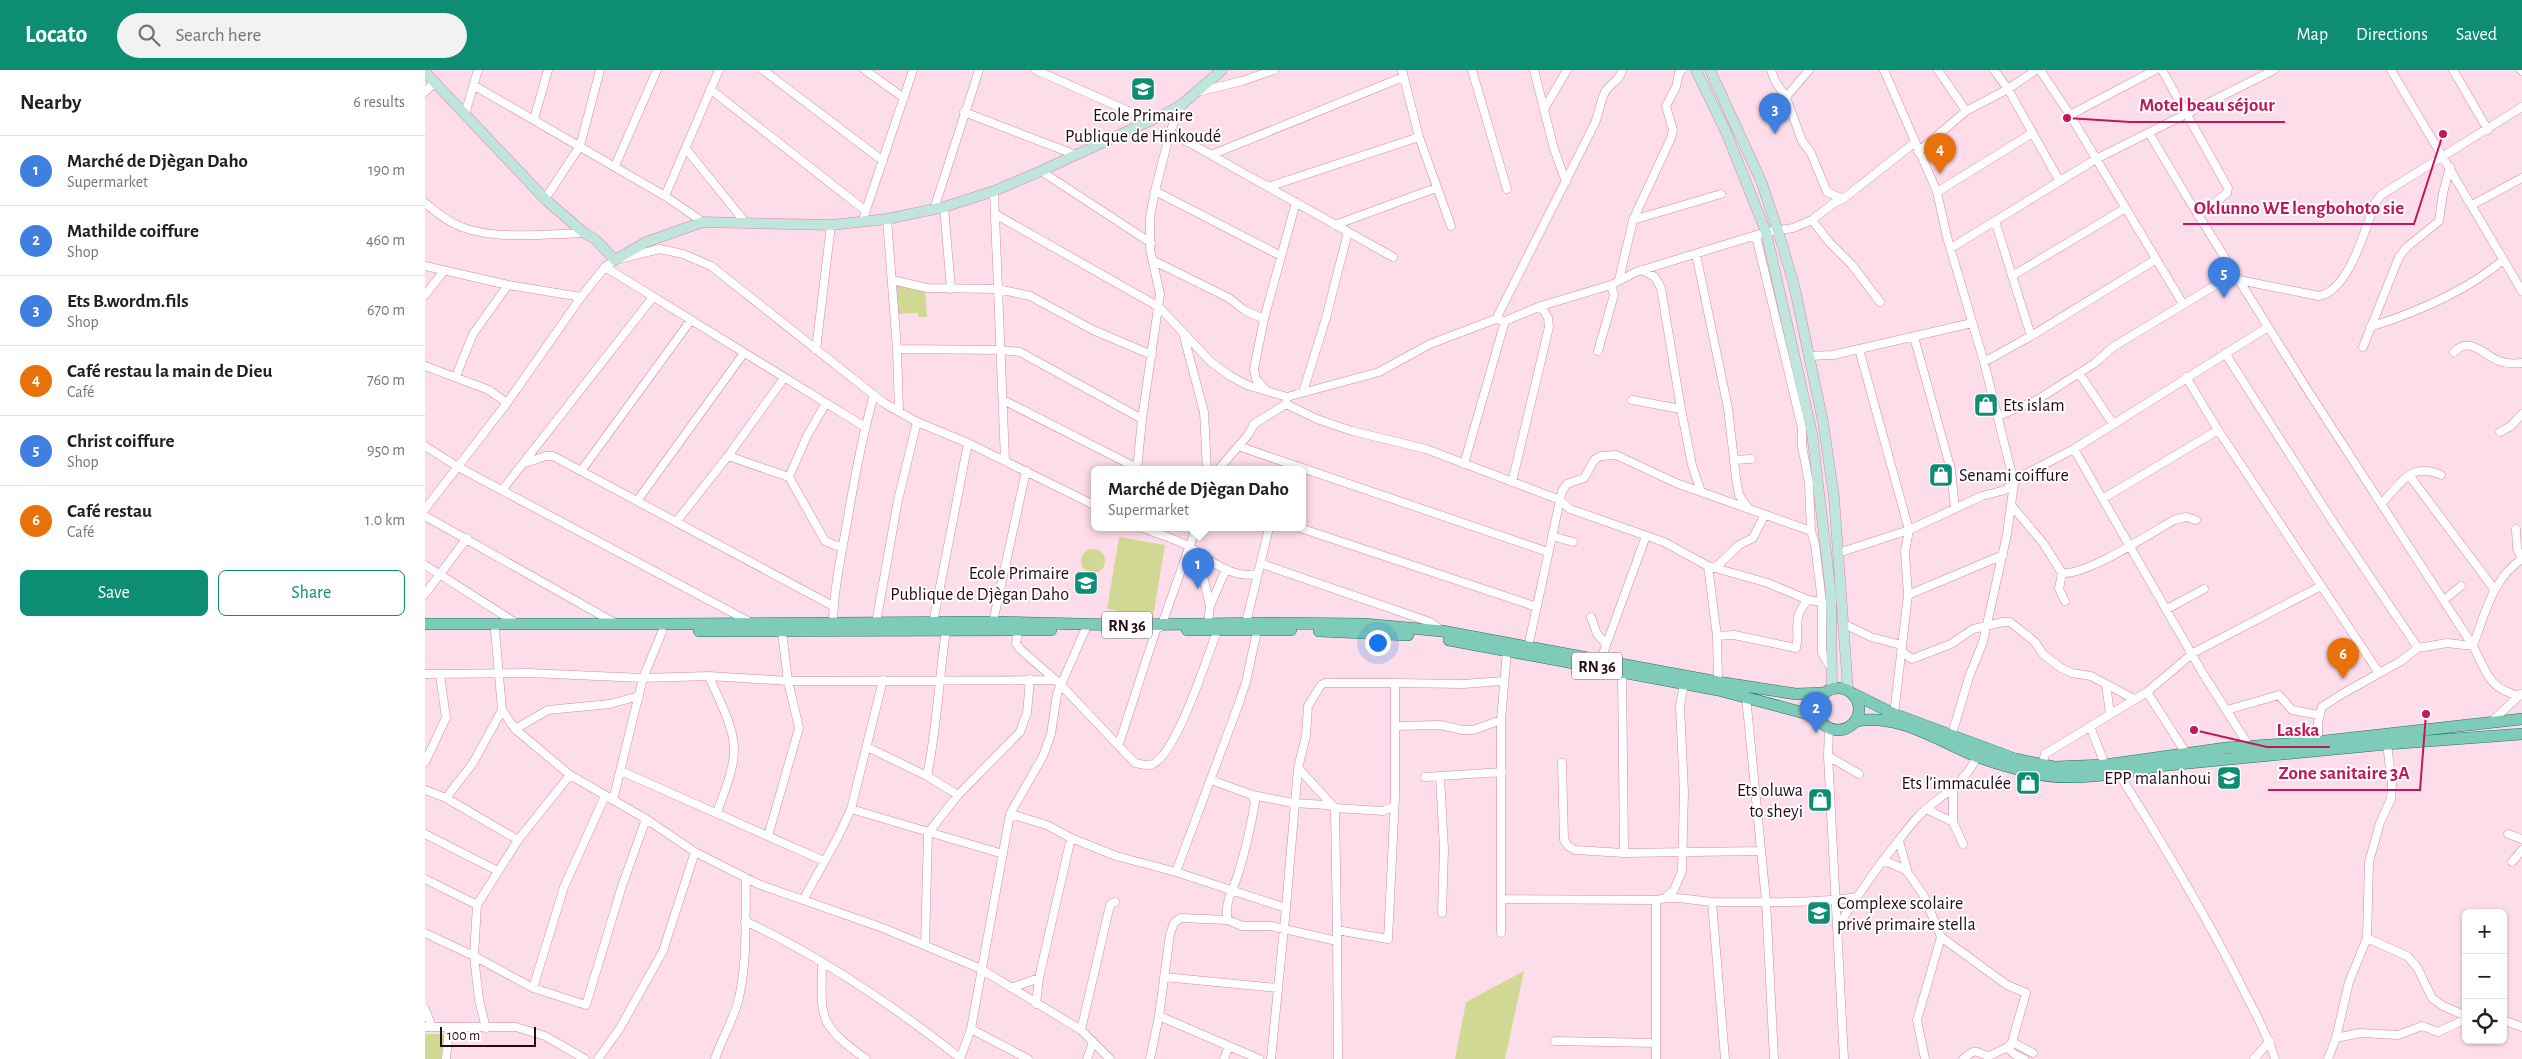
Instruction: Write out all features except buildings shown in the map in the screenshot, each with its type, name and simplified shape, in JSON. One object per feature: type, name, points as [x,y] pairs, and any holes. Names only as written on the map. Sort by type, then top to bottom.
[{"type":"main road","points":[[425,72],[545,199],[584,233],[595,239],[615,260],[646,242],[703,222],[831,224],[862,222],[939,208],[994,191],[1151,121],[1181,105],[1222,70]]},
{"type":"main road","points":[[1695,70],[1726,132],[1761,234],[1812,432],[1831,594],[1832,670],[1828,691],[1818,703],[1819,717],[1822,724],[1829,728],[1843,730],[1856,722],[1866,720],[1892,722],[1927,732],[1977,756],[2042,775],[2061,777],[2119,774],[2157,766],[2387,744],[2522,734]]},
{"type":"main road","points":[[1709,70],[1761,181],[1794,285],[1823,422],[1834,497],[1851,692],[1860,708],[1856,722]]},
{"type":"main road","name":"RN 36","points":[[425,630],[516,623],[750,622],[993,622],[1160,627]]},
{"type":"main road","name":"RN 36","points":[[1213,627],[1246,623],[1364,624],[1442,631],[1718,682],[1796,694],[1828,691],[1851,692],[1894,714],[2015,759],[2042,766],[2105,765],[2249,746],[2319,741],[2522,719]]},
{"type":"main road","name":"RN 36","points":[[425,624],[662,632],[1018,631],[1213,627],[1257,631],[1318,631],[1433,636],[1746,696],[1819,717]]},
{"type":"street","points":[[465,114],[478,70]]},
{"type":"street","points":[[534,119],[548,70]]},
{"type":"street","points":[[545,199],[580,146],[600,70]]},
{"type":"street","points":[[615,166],[657,70]]},
{"type":"street","points":[[665,196],[719,70]]},
{"type":"street","points":[[763,70],[883,161]]},
{"type":"street","points":[[865,70],[904,98]]},
{"type":"street","points":[[862,222],[913,70]]},
{"type":"street","points":[[951,289],[939,208],[964,112],[979,70]]},
{"type":"street","points":[[1196,92],[1242,81],[1274,70]]},
{"type":"street","points":[[1472,70],[1507,189]]},
{"type":"street","points":[[1534,70],[1554,149],[1566,182]]},
{"type":"street","points":[[1544,109],[1567,70]]},
{"type":"street","points":[[1496,319],[1595,123],[1604,93],[1608,86],[1616,81],[1622,70]]},
{"type":"street","points":[[1619,280],[1633,220],[1671,138],[1673,130],[1666,106],[1676,88],[1679,73],[1682,70]]},
{"type":"street","points":[[1771,70],[1775,81],[1786,97],[1802,141],[1811,153],[1827,192],[1823,211]]},
{"type":"street","points":[[1786,97],[1809,70]]},
{"type":"street","points":[[1884,70],[1937,192],[1984,362],[2014,483],[2013,506],[1983,642],[1969,677],[1952,734]]},
{"type":"street","points":[[1938,70],[1967,111]]},
{"type":"street","points":[[1994,70],[2008,89],[2031,134],[2059,180]]},
{"type":"street","points":[[1918,152],[1967,111],[2038,70],[2070,115],[2124,209],[2183,304]]},
{"type":"street","points":[[2070,115],[2155,70]]},
{"type":"street","points":[[2162,70],[2228,188],[2227,193],[2198,216]]},
{"type":"street","points":[[1951,248],[2096,159],[2274,70]]},
{"type":"street","points":[[2391,70],[2522,291]]},
{"type":"street","points":[[2453,70],[2488,130]]},
{"type":"street","points":[[1042,71],[1151,121]]},
{"type":"street","points":[[1211,155],[1403,74],[1419,137],[1451,226]]},
{"type":"street","points":[[425,92],[434,83]]},
{"type":"street","points":[[473,84],[615,166],[665,196],[703,222]]},
{"type":"street","points":[[710,89],[866,211]]},
{"type":"street","points":[[1137,466],[1142,419],[1161,294],[1151,243],[1151,217],[1155,191],[1170,132],[1181,105]]},
{"type":"street","points":[[1998,416],[2028,404],[2079,373],[2113,347],[2224,280],[2240,280],[2319,296],[2331,292],[2346,273],[2377,199],[2385,192],[2488,130],[2522,107]]},
{"type":"street","points":[[964,112],[1076,156]]},
{"type":"street","points":[[1170,132],[1393,257]]},
{"type":"street","points":[[2149,133],[2198,216],[2268,327],[2473,646],[2490,680],[2502,691],[2507,709]]},
{"type":"street","points":[[1937,192],[2031,134]]},
{"type":"street","points":[[1268,187],[1419,137]]},
{"type":"street","points":[[1221,466],[1254,424],[1286,400],[1303,392],[1379,372],[1430,344],[1496,319],[1505,321],[1541,306],[1611,285],[1642,270],[1812,220],[1843,199],[1914,142]]},
{"type":"street","points":[[686,148],[745,222]]},
{"type":"street","points":[[2363,347],[2399,257],[2407,247],[2439,222],[2443,193],[2450,167]]},
{"type":"street","points":[[1041,171],[1151,243]]},
{"type":"street","points":[[2472,205],[2522,178]]},
{"type":"street","points":[[1335,225],[1436,188]]},
{"type":"street","points":[[994,191],[1005,460]]},
{"type":"street","points":[[1155,191],[1281,256]]},
{"type":"street","points":[[1827,192],[1843,199]]},
{"type":"street","points":[[1633,220],[1721,194]]},
{"type":"street","points":[[1266,390],[1254,374],[1265,320],[1296,202]]},
{"type":"street","points":[[425,203],[456,225],[477,231],[494,234],[584,233]]},
{"type":"street","points":[[2012,276],[2124,209]]},
{"type":"street","points":[[995,214],[1159,307],[1211,362],[1231,376],[1247,385],[1266,390],[1317,419],[1352,431],[1426,449],[1560,500],[1570,509],[1583,515],[1664,542],[1713,566],[1768,583],[1808,600],[1822,602]]},
{"type":"street","points":[[887,218],[897,349],[899,411]]},
{"type":"street","points":[[1812,220],[1831,244],[1852,265],[1880,302]]},
{"type":"street","points":[[1995,221],[2031,336]]},
{"type":"street","points":[[816,350],[831,224]]},
{"type":"street","points":[[1303,392],[1326,318],[1348,232]]},
{"type":"street","points":[[1761,234],[1802,428],[1809,483],[1811,532],[1815,544],[1822,602],[1822,653],[1832,670]]},
{"type":"street","points":[[425,507],[507,403],[581,297],[605,267],[615,260],[660,249],[683,254],[711,266],[874,395],[917,422],[1005,460],[1091,504]]},
{"type":"street","points":[[1696,254],[1728,408],[1739,495],[1750,510]]},
{"type":"street","points":[[1984,362],[2031,336],[2155,260]]},
{"type":"street","points":[[2370,327],[2395,319],[2460,290],[2489,272],[2503,260]]},
{"type":"street","points":[[1154,261],[1229,298],[1244,310],[1265,320]]},
{"type":"street","points":[[425,266],[443,272],[508,285],[581,297]]},
{"type":"street","points":[[605,267],[865,427]]},
{"type":"street","points":[[1642,270],[1655,277],[1661,288],[1681,410],[1692,465],[1701,492]]},
{"type":"street","points":[[425,295],[443,272]]},
{"type":"street","points":[[892,280],[921,287],[998,289],[1033,296],[1093,330],[1151,355]]},
{"type":"street","points":[[456,376],[473,334],[508,285]]},
{"type":"street","points":[[1598,351],[1614,295],[1611,285]]},
{"type":"street","points":[[503,489],[653,296]]},
{"type":"street","points":[[1512,482],[1550,322],[1541,306]]},
{"type":"street","points":[[581,472],[691,320]]},
{"type":"street","points":[[1464,464],[1505,321]]},
{"type":"street","points":[[1809,356],[1833,355],[1972,323]]},
{"type":"street","points":[[1839,553],[1909,530],[1982,496],[2005,490],[2022,476],[2074,449],[2268,327]]},
{"type":"street","points":[[1182,330],[1204,412],[1207,466]]},
{"type":"street","points":[[1914,337],[1951,470],[1955,508]]},
{"type":"street","points":[[2454,352],[2459,347],[2472,345],[2501,362],[2522,363]]},
{"type":"street","points":[[897,349],[1001,350],[1020,352],[1031,356],[1142,419]]},
{"type":"street","points":[[1859,349],[1909,530],[1905,552],[1908,595],[1894,714]]},
{"type":"street","points":[[637,502],[744,353]]},
{"type":"street","points":[[2225,353],[2333,522],[2418,648]]},
{"type":"street","points":[[425,366],[456,376],[489,390],[507,403]]},
{"type":"street","points":[[2079,373],[2113,424]]},
{"type":"street","points":[[2186,377],[2218,430],[2379,673]]},
{"type":"street","points":[[676,522],[728,456],[784,378]]},
{"type":"street","points":[[833,622],[833,606],[842,548],[865,427],[874,395]]},
{"type":"street","points":[[1003,400],[1131,466]]},
{"type":"street","points":[[1632,400],[1681,410]]},
{"type":"street","points":[[789,477],[807,436],[826,403]]},
{"type":"street","points":[[2500,432],[2511,426],[2522,414]]},
{"type":"street","points":[[876,623],[898,500],[917,422]]},
{"type":"street","points":[[2104,498],[2218,430]]},
{"type":"street","points":[[933,623],[968,443]]},
{"type":"street","points":[[425,446],[458,467],[503,489],[672,583],[750,622]]},
{"type":"street","points":[[1238,446],[1296,466]]},
{"type":"street","points":[[2074,449],[2193,653],[2202,672],[2249,746]]},
{"type":"street","points":[[1529,647],[1560,500],[1567,484],[1584,478],[1595,459],[1609,455],[1634,462],[1648,472],[1764,516],[1783,520],[1811,532]]},
{"type":"street","points":[[525,463],[546,456],[553,456],[833,606]]},
{"type":"street","points":[[728,456],[789,477],[825,541],[842,548]]},
{"type":"street","points":[[1734,460],[1751,459]]},
{"type":"street","points":[[1306,469],[1548,552]]},
{"type":"street","points":[[2382,504],[2415,470],[2428,469],[2441,475]]},
{"type":"street","points":[[993,622],[1026,471]]},
{"type":"street","points":[[2409,475],[2494,590]]},
{"type":"street","points":[[2013,506],[2043,543],[2063,573],[2059,589],[2065,601]]},
{"type":"street","points":[[425,516],[618,624]]},
{"type":"street","points":[[1713,566],[1739,545],[1753,538],[1764,516]]},
{"type":"street","points":[[2063,573],[2073,573],[2130,545],[2173,520],[2186,517],[2196,520]]},
{"type":"street","points":[[2473,646],[2494,590],[2510,567],[2522,559],[2517,549],[2516,529]]},
{"type":"street","points":[[1306,530],[1537,607]]},
{"type":"street","points":[[1150,531],[1189,547],[1226,569],[1237,573],[1257,574]]},
{"type":"street","points":[[1119,744],[1195,531]]},
{"type":"street","points":[[1246,623],[1257,574],[1262,564],[1268,531]]},
{"type":"street","points":[[1552,536],[1573,542]]},
{"type":"street","points":[[1601,659],[1646,536]]},
{"type":"street","points":[[425,594],[467,538]]},
{"type":"street","points":[[1908,595],[2003,555]]},
{"type":"street","points":[[1018,631],[1018,646],[1058,682],[1135,763],[1153,764],[1159,759],[1181,724],[1213,627],[1203,576],[1203,556]]},
{"type":"street","points":[[425,564],[516,623]]},
{"type":"street","points":[[1262,564],[1430,622],[1442,631]]},
{"type":"street","points":[[1713,566],[1718,682]]},
{"type":"street","points":[[1210,606],[1226,569]]},
{"type":"street","points":[[2042,766],[2045,754],[2147,692],[2193,653],[2321,586]]},
{"type":"street","points":[[2444,600],[2461,586]]},
{"type":"street","points":[[2167,609],[2204,589]]},
{"type":"street","points":[[1717,636],[1734,635],[1796,648],[1795,628],[1803,604],[1808,600]]},
{"type":"street","points":[[493,607],[502,710],[515,729],[570,775],[646,819],[695,852],[746,878],[925,945],[981,969],[1081,1030],[1110,1059]]},
{"type":"street","points":[[1591,617],[1597,634],[1606,644]]},
{"type":"street","points":[[1899,665],[1951,644],[1973,630],[2010,622],[2035,642],[2043,654],[2061,668],[2072,673],[2091,676],[2134,699]]},
{"type":"street","points":[[1845,624],[1871,637],[1901,648],[1912,659]]},
{"type":"street","points":[[927,776],[934,742],[938,680],[946,630]]},
{"type":"street","points":[[745,921],[790,943],[822,963],[917,1024],[960,1058],[971,1029],[1010,814],[1015,801],[1043,756],[1051,734],[1058,682],[1085,630]]},
{"type":"street","points":[[1176,872],[1246,682],[1257,631]]},
{"type":"street","points":[[613,800],[643,678],[662,632]]},
{"type":"street","points":[[768,836],[799,728],[788,680],[782,632]]},
{"type":"street","points":[[2319,741],[2319,715],[2322,707],[2329,702],[2418,648],[2447,644],[2473,646]]},
{"type":"street","points":[[1501,933],[1501,720],[1507,651]]},
{"type":"street","points":[[1622,672],[1624,853]]},
{"type":"street","points":[[425,674],[499,673],[643,678],[709,676],[788,680],[1029,679],[1058,682]]},
{"type":"street","points":[[425,762],[446,718],[440,675]]},
{"type":"street","points":[[709,676],[732,736],[734,750],[733,762],[717,814]]},
{"type":"street","points":[[925,945],[927,833],[958,795],[1020,732],[1027,713],[1029,679]]},
{"type":"street","points":[[803,900],[851,809],[883,680]]},
{"type":"street","points":[[1271,1059],[1293,803],[1298,768],[1306,736],[1308,706],[1321,685],[1463,684],[1503,681]]},
{"type":"street","points":[[1337,930],[1389,939],[1394,819],[1395,683]]},
{"type":"street","points":[[1665,898],[1673,890],[1682,871],[1684,792],[1680,706],[1684,684]]},
{"type":"street","points":[[2106,684],[2111,714]]},
{"type":"street","points":[[2502,691],[2521,694]]},
{"type":"street","points":[[2147,692],[2186,753]]},
{"type":"street","points":[[2227,710],[2279,694],[2292,710],[2319,715]]},
{"type":"street","points":[[2489,724],[2521,694]]},
{"type":"street","points":[[515,729],[548,710],[610,704],[639,696]]},
{"type":"street","points":[[1746,696],[1766,901],[1774,1059]]},
{"type":"street","points":[[446,798],[473,763],[502,710]]},
{"type":"street","points":[[1395,726],[1440,725],[1473,730],[1501,720]]},
{"type":"street","points":[[2090,726],[2105,765]]},
{"type":"street","points":[[1829,728],[1828,756],[1838,926],[1839,1006],[1844,1059]]},
{"type":"street","points":[[2328,1059],[2336,1038],[2349,982],[2367,938],[2369,862],[2380,823],[2391,799],[2392,784],[2387,744]]},
{"type":"street","points":[[867,747],[927,776],[958,795]]},
{"type":"street","points":[[1828,756],[1859,774]]},
{"type":"street","points":[[1838,926],[1883,860],[1926,809],[1953,790],[1971,770],[1977,756]]},
{"type":"street","points":[[1562,762],[1564,840],[1575,850],[1624,853],[1761,851]]},
{"type":"street","points":[[1298,768],[1335,808],[1339,1005],[1338,1059]]},
{"type":"street","points":[[621,771],[824,861]]},
{"type":"street","points":[[1425,777],[1502,772]]},
{"type":"street","points":[[2119,774],[2190,890],[2269,1041],[2275,1059]]},
{"type":"street","points":[[486,1028],[479,1000],[474,956],[477,905],[518,840],[570,775]]},
{"type":"street","points":[[1440,776],[1444,849],[1443,914]]},
{"type":"street","points":[[1211,780],[1252,795],[1293,803],[1383,811],[1394,806]]},
{"type":"street","points":[[425,790],[446,798],[518,840]]},
{"type":"street","points":[[1953,790],[1953,822],[1963,844]]},
{"type":"street","points":[[1228,920],[1227,910],[1255,802],[1252,795]]},
{"type":"street","points":[[533,988],[564,887],[605,796]]},
{"type":"street","points":[[851,809],[1003,854]]},
{"type":"street","points":[[1926,809],[1953,822]]},
{"type":"street","points":[[1383,811],[1394,819]]},
{"type":"street","points":[[1010,814],[1047,825],[1071,838],[1116,856],[1176,872],[1285,908]]},
{"type":"street","points":[[425,933],[474,956],[533,988],[586,1005],[622,886],[646,819]]},
{"type":"street","points":[[425,834],[497,871]]},
{"type":"street","points":[[2508,834],[2522,839]]},
{"type":"street","points":[[1036,1004],[1039,978],[1071,838]]},
{"type":"street","points":[[1899,842],[1908,873],[1924,896],[1941,937],[2007,985],[2026,993],[2010,1044],[2014,1054],[2025,1059]]},
{"type":"street","points":[[2512,862],[2522,850]]},
{"type":"street","points":[[598,1059],[620,1028],[663,951],[695,852]]},
{"type":"street","points":[[1883,860],[1895,864],[1908,873]]},
{"type":"street","points":[[715,1059],[737,1005],[742,969],[746,878]]},
{"type":"street","points":[[425,879],[477,905]]},
{"type":"street","points":[[1673,890],[1678,898]]},
{"type":"street","points":[[1502,899],[1656,900],[1678,898],[1712,902],[1835,900],[1857,896]]},
{"type":"street","points":[[1655,1059],[1656,900]]},
{"type":"street","points":[[1081,1030],[1110,905],[1115,902]]},
{"type":"street","points":[[1712,902],[1725,1059]]},
{"type":"street","points":[[1150,1059],[1159,1016],[1170,934],[1174,923],[1181,918],[1228,920],[1242,926],[1255,925],[1283,929],[1337,941]]},
{"type":"street","points":[[1925,1059],[1917,1020],[1941,937]]},
{"type":"street","points":[[2367,938],[2407,956],[2417,967],[2432,998],[2443,1006],[2462,1015]]},
{"type":"street","points":[[822,963],[822,1010],[826,1023],[845,1044],[866,1059]]},
{"type":"street","points":[[1163,977],[1278,988]]},
{"type":"street","points":[[1011,988],[1039,978]]},
{"type":"street","points":[[425,1009],[429,1027],[506,1027],[528,1030],[545,1036],[585,1059]]},
{"type":"street","points":[[1159,1016],[1228,1048],[1259,1059]]},
{"type":"street","points":[[2336,1038],[2360,1034],[2398,1035],[2422,1026],[2438,1032],[2462,1019]]},
{"type":"street","points":[[2507,1021],[2522,1026]]},
{"type":"street","points":[[446,1059],[449,1028]]},
{"type":"street","points":[[971,1029],[1028,1059]]},
{"type":"street","points":[[1555,1041],[1655,1043]]},
{"type":"street","points":[[2256,1059],[2269,1041]]},
{"type":"street","points":[[1087,1059],[1093,1042]]},
{"type":"street","points":[[2010,1044],[2033,1054]]},
{"type":"street","points":[[1963,1059],[1977,1050],[1989,1056],[2010,1044]]},
{"type":"street","points":[[1224,1059],[1228,1048]]},
{"type":"green space","points":[[896,282],[925,289],[927,317],[919,317],[918,313],[895,314]]},
{"type":"green space","points":[[1119,537],[1165,545],[1153,617],[1107,609]]},
{"type":"green space","points":[[1093,549],[1098,550],[1104,556],[1104,566],[1098,572],[1093,573],[1088,572],[1082,566],[1081,561],[1082,556],[1088,550]]},
{"type":"green space","points":[[1524,971],[1505,1059],[1455,1059],[1466,1002]]},
{"type":"green space","points":[[425,1034],[444,1034],[441,1059],[425,1059]]},
{"type":"place","name":"Ecole Primaire Publique de Hinkoudé","points":[[1143,89]]},
{"type":"place","name":"Motel beau séjour","points":[[2067,118]]},
{"type":"place","name":"Ets B.wordm.fils","points":[[1775,134]]},
{"type":"place","name":"Oklunno WE lengbohoto sie","points":[[2443,134]]},
{"type":"place","name":"Café restau la main de Dieu","points":[[1940,174]]},
{"type":"place","name":"Christ coiffure","points":[[2224,298]]},
{"type":"place","name":"Ets islam","points":[[1986,405]]},
{"type":"place","name":"Senami coiffure","points":[[1941,475]]},
{"type":"place","name":"Ecole Primaire Publique de Djègan Daho","points":[[1086,583]]},
{"type":"place","name":"Marché de Djègan Daho","points":[[1198,589]]},
{"type":"place","name":"Café restau","points":[[2343,679]]},
{"type":"place","name":"Zone sanitaire 3A","points":[[2426,714]]},
{"type":"place","name":"Laska","points":[[2194,730]]},
{"type":"place","name":"Mathilde coiffure","points":[[1816,733]]},
{"type":"place","name":"EPP malanhoui","points":[[2229,778]]},
{"type":"place","name":"Ets l'immaculée","points":[[2028,783]]},
{"type":"place","name":"Ets oluwa to sheyi","points":[[1820,800]]},
{"type":"place","name":"Complexe scolaire privé primaire stella","points":[[1819,913]]}]
